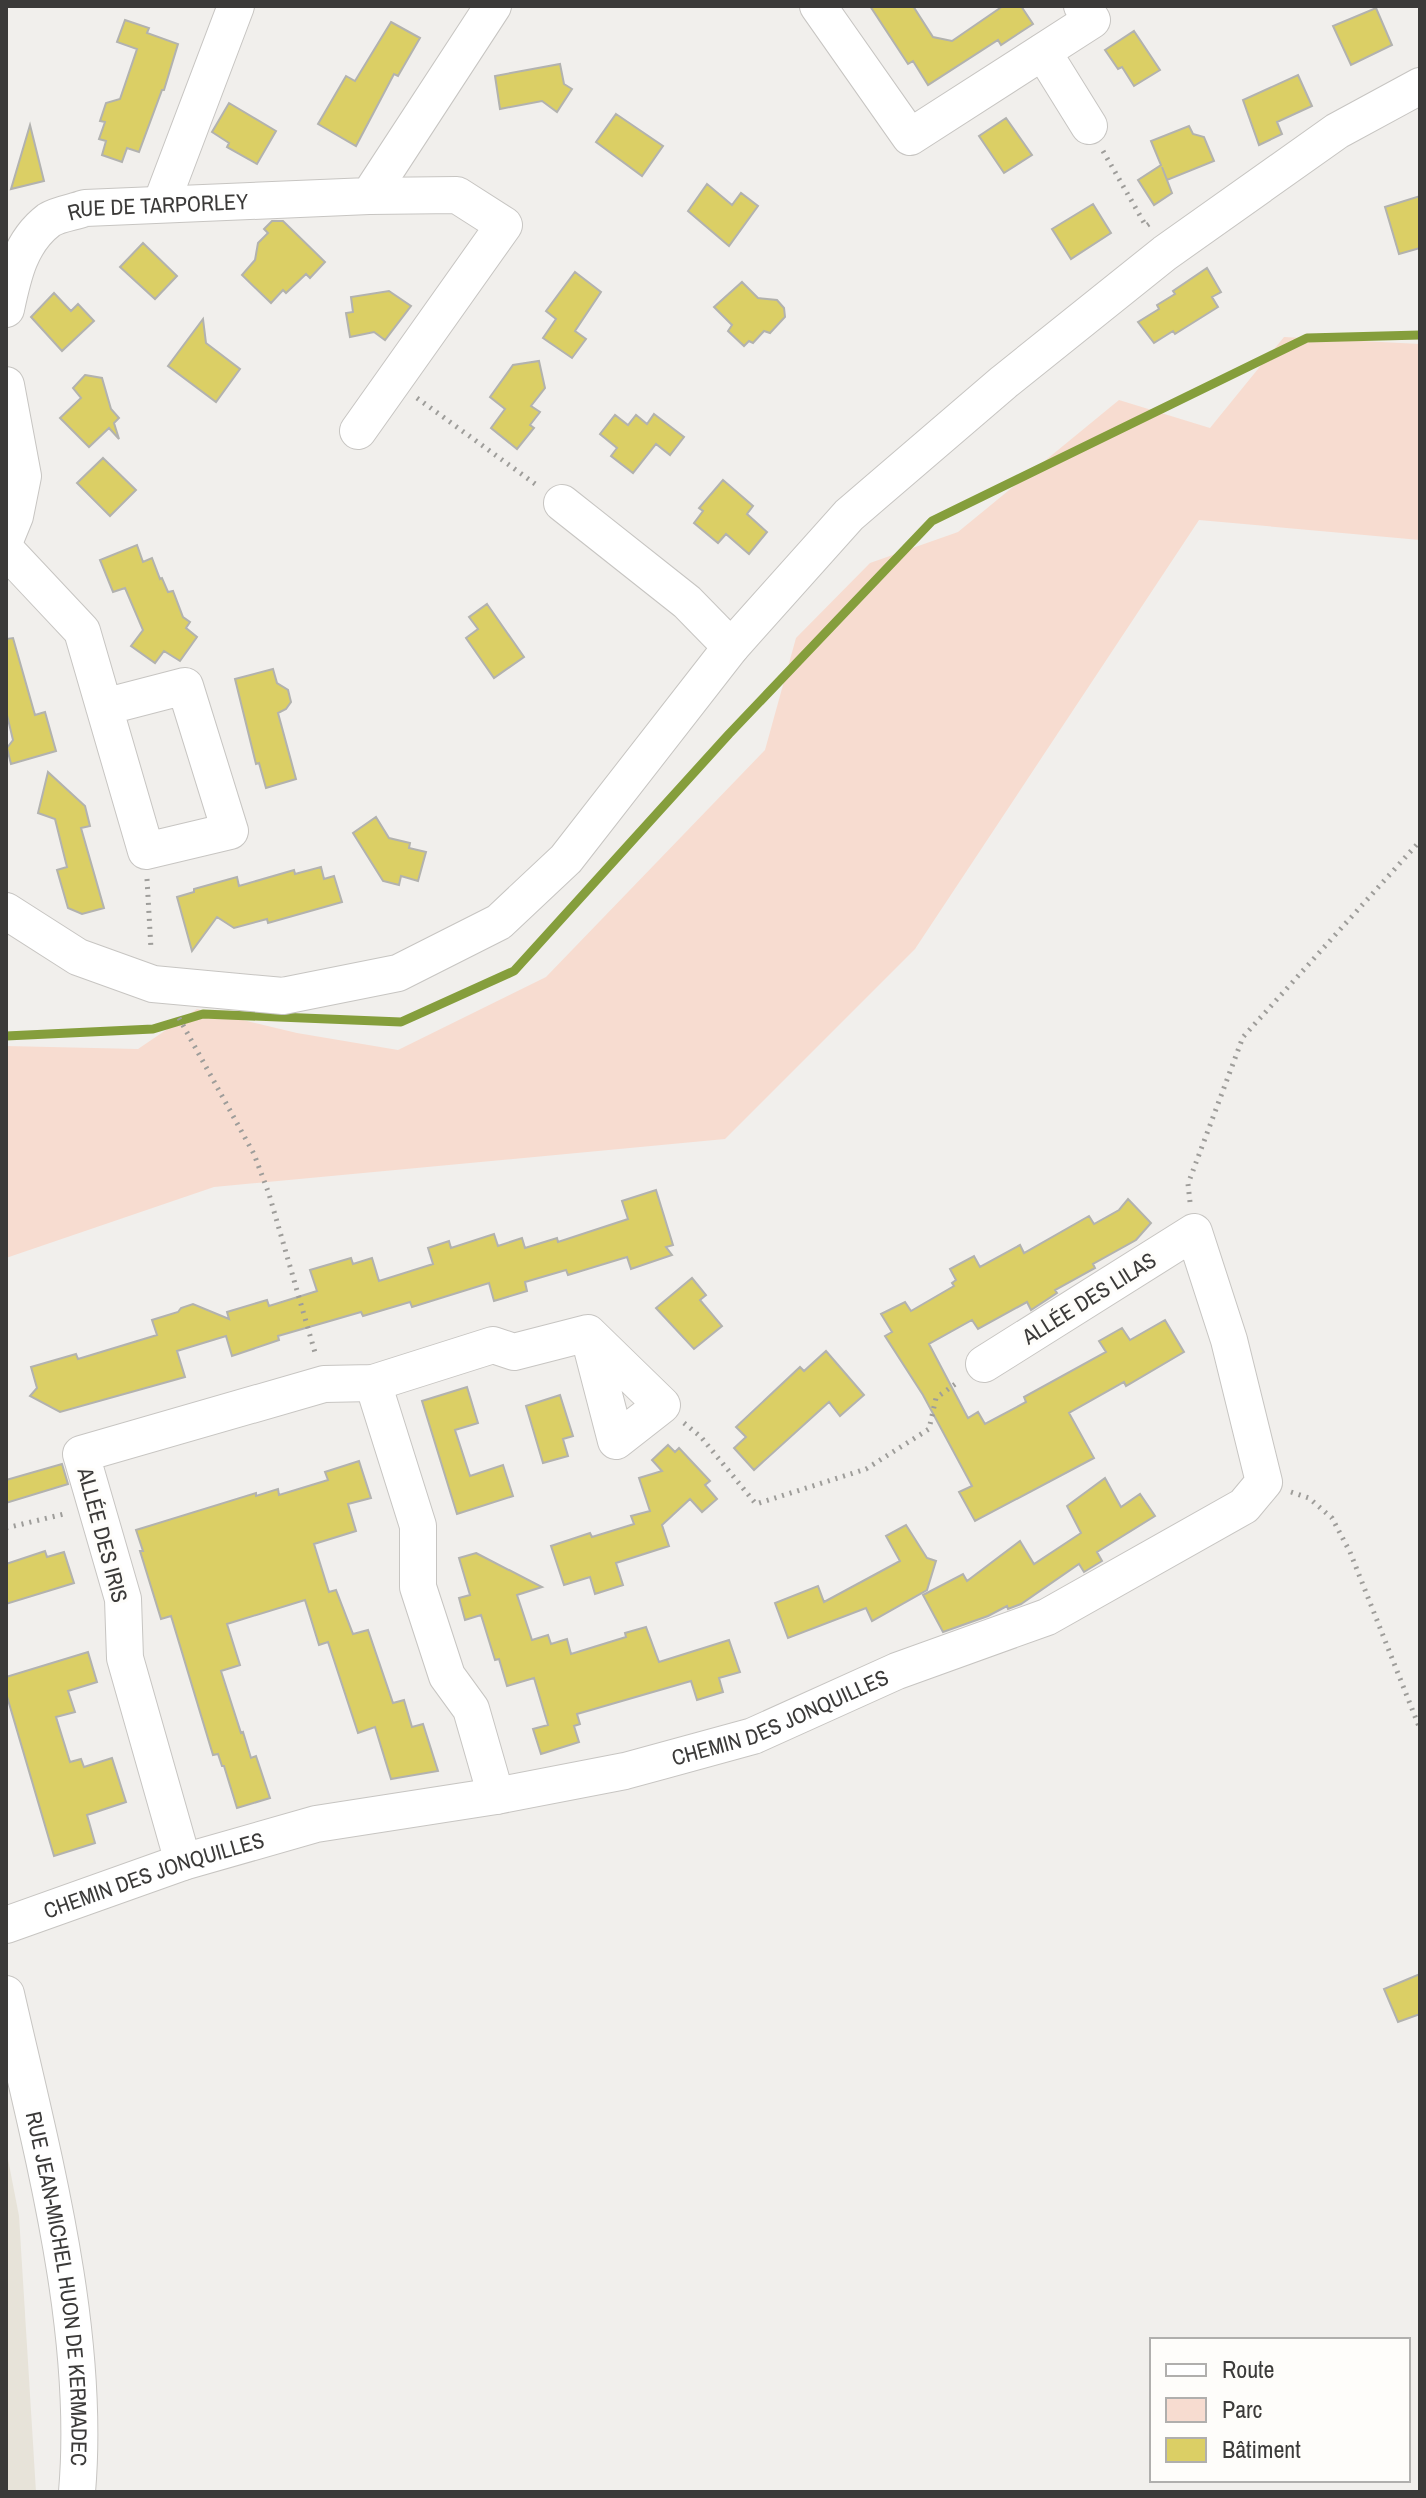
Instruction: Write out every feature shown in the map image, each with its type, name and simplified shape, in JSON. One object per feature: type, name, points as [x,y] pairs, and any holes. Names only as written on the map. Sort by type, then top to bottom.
[{"type":"street","points":[[161,204],[236,6]]},
{"type":"street","points":[[818,6],[910,137],[1092,20],[1082,6]]},
{"type":"street","points":[[369,196],[484,9]]},
{"type":"street","points":[[1043,52],[1089,126]]},
{"type":"street","points":[[6,911],[78,957],[153,984],[283,996],[398,973],[499,922],[566,859],[731,647],[849,515],[1004,382],[1207,222],[1337,131],[1420,86]]},
{"type":"street","name":"RUE DE TARPORLEY","points":[[6,309],[15,265],[32,239],[50,219],[85,208],[457,195],[504,225],[358,431]]},
{"type":"street","points":[[6,385],[23,476],[15,516],[6,538]]},
{"type":"street","points":[[562,503],[687,602],[731,647]]},
{"type":"street","points":[[6,550],[82,631],[104,707],[146,851],[230,831],[185,686],[104,707]]},
{"type":"street","points":[[1194,1232],[1229,1340],[1264,1482]]},
{"type":"street","name":"ALLÉE DES LILAS","points":[[984,1364],[1194,1232]]},
{"type":"street","points":[[588,1333],[662,1405],[616,1441],[588,1333]]},
{"type":"street","name":"ALLÉE DES IRIS","points":[[183,1862],[125,1658],[123,1599],[81,1454],[324,1384],[373,1383],[493,1345],[514,1352],[588,1333]]},
{"type":"street","points":[[373,1383],[418,1526],[418,1587],[447,1676],[471,1709],[496,1796]]},
{"type":"street","name":"CHEMIN DES JONQUILLES","points":[[6,1925],[183,1862],[316,1824],[496,1796],[625,1771],[753,1736],[897,1671],[1047,1617],[1244,1506],[1264,1482]]},
{"type":"street","name":"RUE JEAN-MICHEL HUON DE KERMADEC","points":[[6,1994],[16,2087],[61,2250],[76,2362],[80,2459],[77,2492]]},
{"type":"path","points":[[1089,126],[1146,226],[1159,218]]},
{"type":"path","points":[[393,381],[562,503]]},
{"type":"path","points":[[1194,1232],[1188,1184],[1243,1037],[1420,841]]},
{"type":"path","points":[[146,851],[153,984]]},
{"type":"path","points":[[178,1016],[254,1154],[269,1194],[324,1384]]},
{"type":"path","points":[[662,1405],[701,1437],[756,1504],[866,1469],[929,1429],[936,1398],[984,1364]]},
{"type":"path","points":[[1264,1482],[1309,1498],[1332,1518],[1350,1552],[1420,1729]]},
{"type":"path","points":[[6,1528],[96,1506]]},
{"type":"shaded area","points":[[6,2149],[19,2216],[36,2492],[6,2492]]},
{"type":"green space","points":[[1284,337],[1420,344],[1420,540],[1199,520],[915,949],[725,1139],[214,1187],[6,1258],[6,1046],[138,1049],[197,1009],[297,1033],[398,1050],[546,977],[765,750],[796,638],[870,563],[958,532],[1119,400],[1210,428]]},
{"type":"building","points":[[870,6],[913,6],[933,37],[952,41],[1003,6],[1021,6],[1033,24],[1001,45],[998,40],[928,85],[913,61],[908,64]]},
{"type":"building","points":[[1376,8],[1392,45],[1351,65],[1333,26]]},
{"type":"building","points":[[125,20],[149,28],[147,33],[178,44],[164,90],[139,152],[127,148],[122,162],[102,155],[106,141],[99,139],[105,122],[100,121],[106,103],[120,99],[137,49],[117,42]]},
{"type":"building","points":[[391,22],[420,38],[398,76],[394,74],[356,146],[318,124],[346,76],[355,81]]},
{"type":"building","points":[[1134,31],[1160,70],[1134,86],[1122,67],[1118,69],[1105,50]]},
{"type":"building","points":[[560,64],[564,84],[572,89],[557,112],[542,101],[500,109],[495,76]]},
{"type":"building","points":[[1298,75],[1312,106],[1277,122],[1282,134],[1259,145],[1243,100]]},
{"type":"building","points":[[229,103],[276,131],[257,164],[227,147],[229,143],[212,132]]},
{"type":"building","points":[[616,114],[663,146],[642,176],[596,142]]},
{"type":"building","points":[[1006,118],[1032,155],[1004,173],[979,136]]},
{"type":"building","points":[[30,125],[44,181],[11,189]]},
{"type":"building","points":[[1189,126],[1193,134],[1204,137],[1214,161],[1167,180],[1172,193],[1154,205],[1138,180],[1161,165],[1151,141]]},
{"type":"building","points":[[707,184],[732,205],[741,193],[758,206],[729,246],[688,211]]},
{"type":"building","points":[[1420,196],[1420,248],[1399,254],[1385,207]]},
{"type":"building","points":[[1093,204],[1111,233],[1071,259],[1052,229]]},
{"type":"building","points":[[272,221],[283,221],[325,262],[310,278],[306,274],[271,303],[242,275],[255,260],[258,243],[268,233],[264,229]]},
{"type":"building","points":[[143,243],[177,276],[155,299],[120,267]]},
{"type":"building","points":[[1207,268],[1221,292],[1212,297],[1218,307],[1175,334],[1173,331],[1154,343],[1138,322],[1159,309],[1157,305],[1175,294],[1173,291]]},
{"type":"building","points":[[575,272],[601,292],[575,331],[586,339],[572,358],[543,338],[556,319],[546,311]]},
{"type":"building","points":[[742,282],[758,298],[777,300],[784,308],[785,317],[770,333],[764,331],[753,343],[749,341],[744,346],[728,331],[732,325],[714,307]]},
{"type":"building","points":[[389,291],[411,306],[385,340],[374,332],[350,337],[346,313],[353,312],[351,297]]},
{"type":"building","points":[[54,293],[71,311],[78,304],[94,321],[62,351],[31,317]]},
{"type":"building","points":[[203,319],[206,343],[240,369],[216,402],[168,366]]},
{"type":"building","points":[[539,361],[545,388],[531,406],[540,412],[530,425],[534,428],[517,449],[491,428],[505,409],[490,397],[513,365]]},
{"type":"building","points":[[85,375],[102,378],[111,409],[119,418],[114,423],[119,439],[109,428],[89,447],[60,418],[81,398],[73,388]]},
{"type":"building","points":[[654,414],[684,437],[670,455],[656,444],[633,473],[611,456],[617,448],[600,434],[615,415],[628,425],[636,415],[647,424]]},
{"type":"building","points":[[103,458],[136,490],[110,516],[77,483]]},
{"type":"building","points":[[723,480],[753,506],[747,514],[767,532],[749,554],[726,534],[718,543],[694,523],[703,511],[699,508]]},
{"type":"building","points":[[137,545],[143,562],[152,558],[160,579],[168,592],[173,591],[183,617],[190,622],[186,628],[197,637],[180,661],[164,651],[155,663],[131,646],[143,630],[125,588],[113,592],[100,560]]},
{"type":"building","points":[[487,604],[524,657],[494,678],[466,638],[478,629],[469,617]]},
{"type":"building","points":[[13,638],[35,715],[45,712],[56,751],[11,764],[7,748],[13,740],[6,711],[6,639]]},
{"type":"building","points":[[273,669],[277,683],[288,690],[291,702],[278,713],[296,779],[266,788],[259,763],[256,764],[235,679]]},
{"type":"building","points":[[48,772],[85,806],[90,826],[81,828],[104,908],[82,914],[68,908],[57,870],[67,867],[55,819],[38,813]]},
{"type":"building","points":[[376,817],[389,838],[410,843],[409,848],[426,852],[418,881],[401,876],[399,885],[383,881],[353,833]]},
{"type":"building","points":[[321,867],[324,879],[334,876],[342,902],[268,923],[267,919],[234,928],[217,917],[192,951],[177,897],[237,877],[239,886],[294,870],[295,874]]},
{"type":"building","points":[[656,1190],[673,1245],[666,1247],[672,1255],[631,1269],[627,1257],[568,1275],[566,1270],[525,1282],[527,1291],[494,1301],[489,1283],[412,1307],[410,1302],[363,1316],[361,1312],[278,1336],[279,1340],[232,1356],[226,1336],[177,1351],[185,1377],[60,1412],[30,1396],[37,1388],[31,1367],[76,1354],[78,1359],[157,1335],[152,1320],[193,1304],[229,1319],[227,1312],[267,1300],[269,1306],[317,1291],[310,1270],[351,1258],[353,1264],[372,1258],[379,1281],[433,1264],[428,1248],[449,1241],[451,1248],[494,1234],[498,1246],[522,1238],[525,1248],[557,1238],[558,1242],[628,1219],[622,1201]]},
{"type":"building","points":[[1128,1199],[1151,1223],[1136,1240],[1093,1264],[1095,1268],[1055,1290],[1057,1293],[1031,1310],[1027,1302],[978,1329],[972,1320],[929,1344],[968,1418],[978,1412],[985,1424],[1026,1402],[1024,1397],[1106,1352],[1099,1341],[1122,1328],[1130,1340],[1165,1320],[1184,1352],[1126,1386],[1124,1382],[1069,1413],[1094,1458],[975,1521],[959,1492],[972,1486],[923,1395],[885,1336],[892,1332],[881,1314],[905,1302],[911,1311],[954,1286],[952,1283],[956,1280],[950,1269],[974,1256],[980,1267],[1020,1245],[1024,1253],[1089,1216],[1094,1224],[1119,1210]]},
{"type":"building","points":[[692,1278],[706,1295],[700,1300],[722,1326],[694,1349],[656,1308]]},
{"type":"building","points":[[826,1351],[864,1395],[840,1416],[829,1402],[754,1470],[734,1448],[746,1437],[736,1427],[800,1367],[804,1371]]},
{"type":"building","points":[[467,1387],[478,1423],[455,1430],[470,1476],[503,1465],[513,1496],[457,1514],[422,1401]]},
{"type":"building","points":[[560,1395],[573,1436],[563,1439],[568,1456],[543,1463],[526,1406]]},
{"type":"building","points":[[668,1445],[675,1452],[679,1448],[710,1481],[705,1485],[717,1499],[702,1512],[690,1499],[662,1525],[669,1546],[616,1563],[623,1585],[595,1594],[590,1577],[564,1585],[551,1546],[590,1533],[592,1537],[634,1524],[631,1516],[650,1511],[639,1478],[662,1471],[652,1460]]},
{"type":"building","points":[[359,1461],[371,1498],[348,1504],[356,1531],[314,1544],[329,1592],[336,1590],[353,1634],[368,1630],[393,1703],[404,1700],[412,1727],[423,1724],[438,1771],[391,1779],[375,1727],[358,1733],[328,1642],[319,1645],[305,1600],[227,1624],[240,1665],[221,1671],[241,1733],[251,1758],[256,1756],[270,1798],[237,1808],[224,1766],[218,1754],[213,1755],[171,1616],[161,1619],[136,1530],[256,1493],[256,1496],[278,1489],[279,1495],[328,1480],[325,1472]]},
{"type":"building","points":[[62,1464],[68,1484],[6,1503],[6,1480]]},
{"type":"building","points":[[1105,1478],[1121,1507],[1140,1494],[1155,1516],[1097,1552],[1102,1561],[1084,1572],[1079,1564],[1021,1604],[1008,1609],[1007,1606],[943,1632],[923,1595],[963,1574],[967,1581],[1020,1541],[1034,1564],[1081,1533],[1067,1506]]},
{"type":"building","points":[[906,1525],[927,1558],[936,1561],[927,1590],[872,1621],[866,1608],[788,1638],[775,1603],[818,1586],[824,1602],[900,1561],[886,1536]]},
{"type":"building","points":[[45,1551],[47,1557],[64,1552],[74,1583],[6,1604],[6,1564]]},
{"type":"building","points":[[476,1553],[542,1587],[517,1595],[532,1640],[548,1635],[551,1644],[567,1639],[571,1654],[626,1637],[625,1633],[646,1627],[659,1662],[729,1640],[740,1672],[719,1678],[723,1692],[697,1700],[691,1681],[577,1714],[580,1724],[574,1726],[579,1742],[541,1754],[533,1729],[548,1725],[534,1678],[507,1686],[481,1615],[465,1620],[459,1598],[470,1595],[459,1558]]},
{"type":"building","points":[[88,1652],[97,1682],[68,1691],[75,1712],[56,1717],[70,1762],[81,1759],[84,1767],[112,1758],[126,1802],[87,1815],[95,1843],[54,1856],[6,1693],[6,1677]]},
{"type":"building","points":[[1420,1974],[1420,2014],[1398,2022],[1384,1989]]},
{"type":"waterway","points":[[6,1036],[153,1029],[203,1014],[401,1022],[514,971],[729,734],[932,521],[1307,338],[1420,335]]}]
